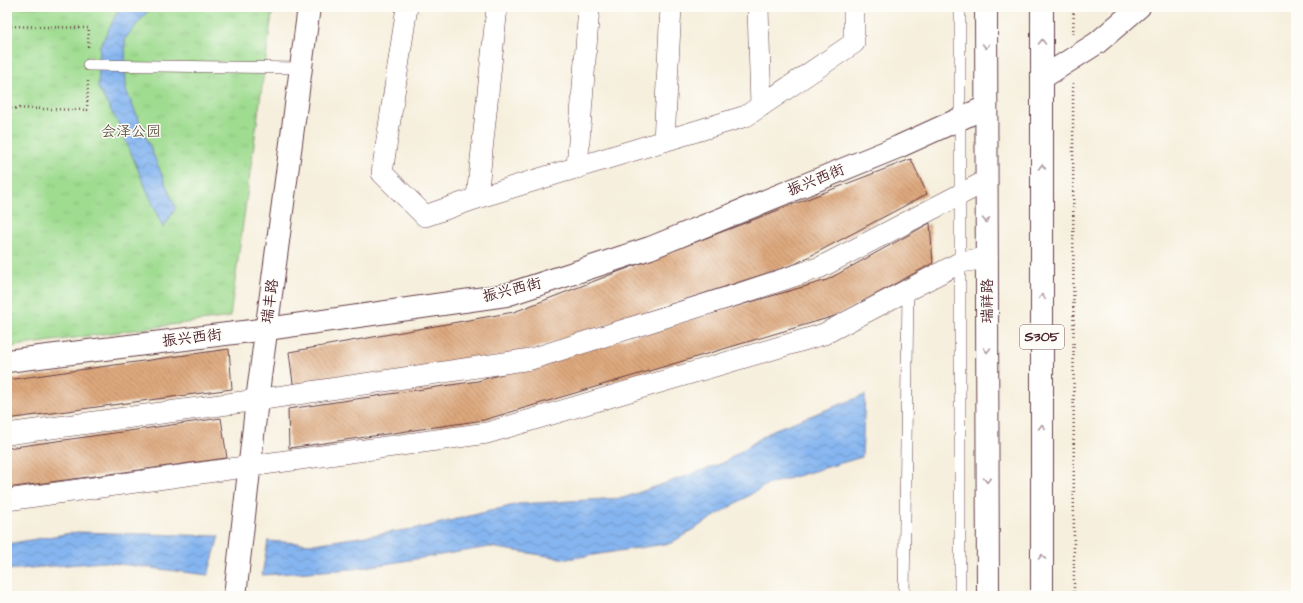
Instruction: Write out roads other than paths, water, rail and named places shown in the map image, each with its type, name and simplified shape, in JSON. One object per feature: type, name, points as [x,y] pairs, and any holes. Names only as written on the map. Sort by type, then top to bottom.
[{"type":"street","name":"瑞丰路","points":[[234,596],[257,400],[309,7]]},
{"type":"street","points":[[407,7],[382,173],[424,216],[477,198],[746,116],[854,43],[854,7]]},
{"type":"street","points":[[477,198],[497,7]]},
{"type":"street","points":[[577,168],[589,7]]},
{"type":"street","points":[[664,141],[671,7]]},
{"type":"street","points":[[758,7],[761,106]]},
{"type":"street","name":"瑞祥路","points":[[986,7],[988,596]]},
{"type":"street","name":"S305","points":[[1042,7],[1042,596]]},
{"type":"street","points":[[1042,78],[1097,43],[1139,7]]},
{"type":"street","name":"振兴西街","points":[[7,361],[267,329],[506,295],[650,248],[898,147],[986,107]]},
{"type":"street","points":[[7,434],[257,400],[531,359],[821,267],[960,193],[986,181]]},
{"type":"street","points":[[7,500],[250,467],[487,432],[824,334],[961,262],[987,258]]},
{"type":"lane","points":[[960,7],[960,596]]},
{"type":"lane","points":[[93,66],[301,68]]},
{"type":"lane","points":[[904,596],[908,290]]},
{"type":"water","points":[[120,7],[151,7],[125,39],[126,90],[176,208],[163,228],[118,123],[98,88],[100,46]]},
{"type":"water","points":[[865,395],[862,457],[766,485],[671,543],[567,559],[490,547],[353,569],[262,575],[268,541],[314,544],[425,527],[518,504],[623,498],[723,463],[773,430]]},
{"type":"water","points":[[77,532],[219,536],[208,575],[103,562],[7,570],[7,544]]},
{"type":"park label","name":"会泽公园","points":[[131,131]]}]
